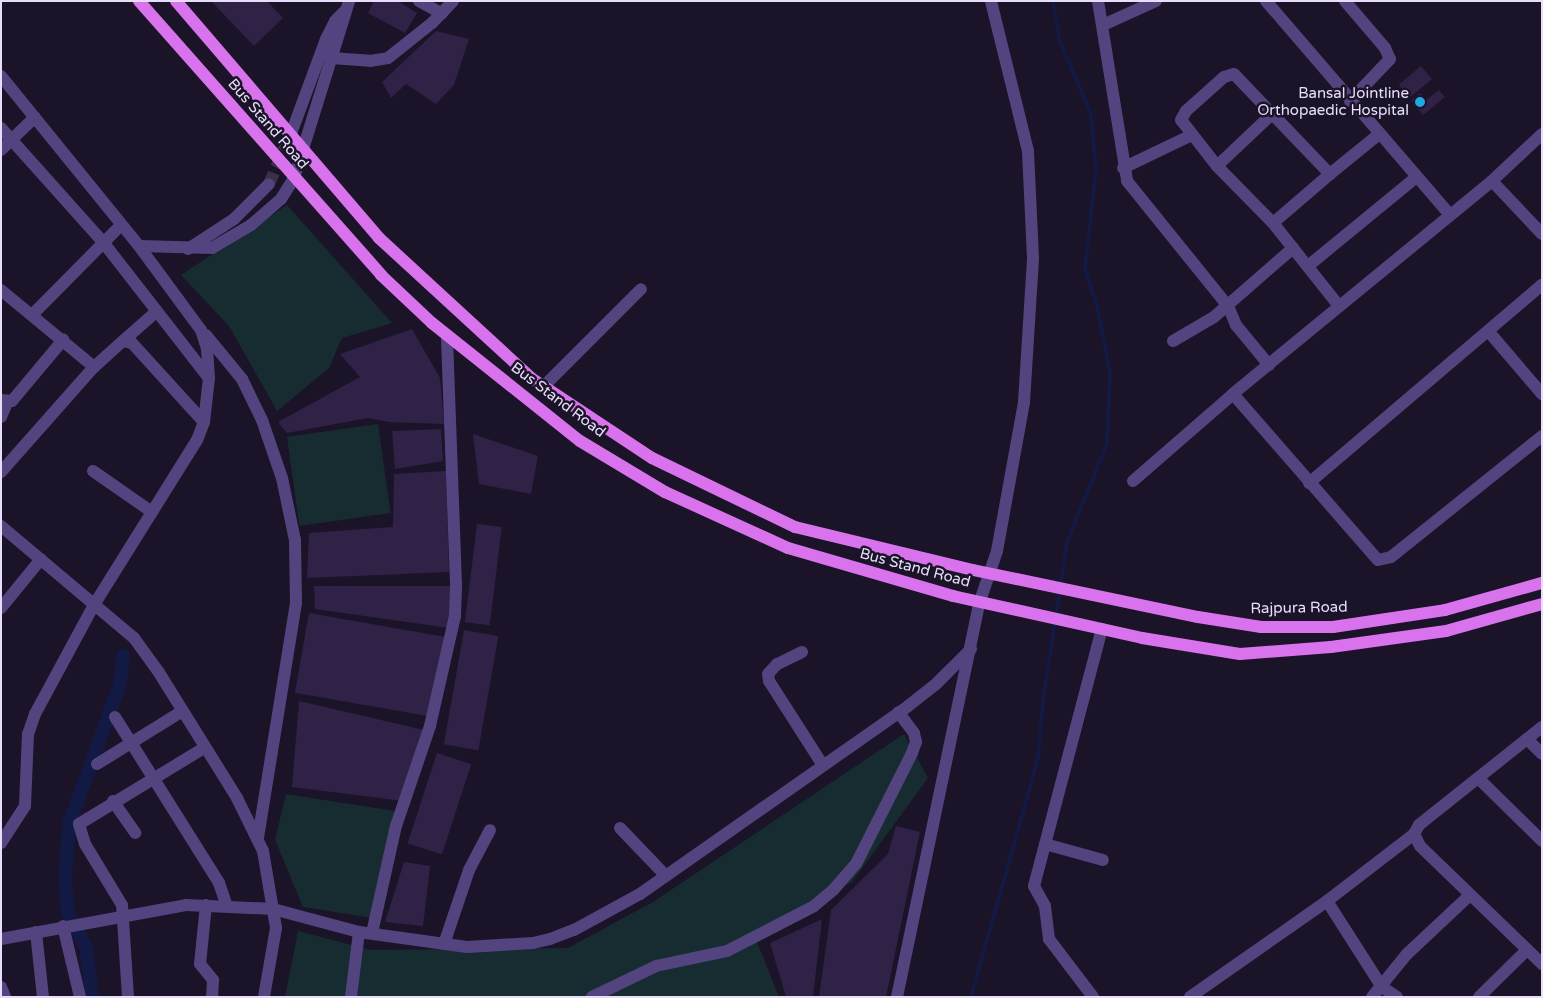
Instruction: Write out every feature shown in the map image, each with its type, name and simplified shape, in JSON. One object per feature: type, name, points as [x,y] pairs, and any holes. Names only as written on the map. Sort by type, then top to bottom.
[{"type":"main road","name":"Bus Stand Road","points":[[139,1],[381,275],[447,335],[580,441],[665,492],[788,548],[886,578],[1082,625],[1142,638],[1240,654],[1331,647],[1446,631],[1542,604]]},
{"type":"main road","name":"Bus Stand Road","points":[[176,1],[379,238],[447,303],[544,386],[652,458],[795,526],[989,573],[1086,592]]},
{"type":"main road","name":"Rajpura Road","points":[[1086,592],[1198,618],[1261,627],[1333,626],[1446,610],[1542,583]]},
{"type":"street","points":[[419,1],[442,14]]},
{"type":"street","points":[[331,58],[370,61],[388,58],[442,14],[453,1]]},
{"type":"street","points":[[897,997],[972,649],[980,601],[997,551],[1024,402],[1033,258],[1028,151],[990,1]]},
{"type":"street","points":[[1098,1],[1123,168],[1132,190],[1228,306],[1236,325],[1269,365]]},
{"type":"street","points":[[1103,25],[1156,1]]},
{"type":"street","points":[[1266,1],[1378,135],[1449,214]]},
{"type":"street","points":[[1345,1],[1385,48],[1390,60],[1350,101]]},
{"type":"street","points":[[139,246],[212,248],[224,244],[273,207],[294,178],[301,149],[347,6]]},
{"type":"street","points":[[292,131],[329,30],[347,6]]},
{"type":"street","points":[[1330,174],[1238,76],[1230,74],[1183,114],[1183,124],[1217,166],[1273,223],[1339,306]]},
{"type":"street","points":[[1,76],[120,226],[139,246],[250,392],[280,470],[295,540],[296,603],[258,837]]},
{"type":"street","points":[[1217,166],[1273,113]]},
{"type":"street","points":[[1,150],[35,117]]},
{"type":"street","points":[[1,128],[103,242],[209,378]]},
{"type":"street","points":[[1133,481],[1233,394],[1449,214],[1492,181],[1542,134]]},
{"type":"street","points":[[1123,168],[1192,135]]},
{"type":"street","points":[[1273,223],[1378,135]]},
{"type":"street","points":[[1308,266],[1415,178]]},
{"type":"street","points":[[1492,181],[1542,234]]},
{"type":"street","points":[[188,248],[234,219],[269,184]]},
{"type":"street","points":[[33,314],[120,226]]},
{"type":"street","points":[[1173,341],[1228,306],[1293,248]]},
{"type":"street","points":[[1309,483],[1542,285]]},
{"type":"street","points":[[544,386],[641,289]]},
{"type":"street","points":[[1,290],[33,314],[94,367]]},
{"type":"street","points":[[1,472],[94,367],[157,311]]},
{"type":"street","points":[[1,843],[25,806],[28,734],[35,714],[94,603],[197,440],[204,422],[209,378],[208,349],[201,330]]},
{"type":"street","points":[[1489,332],[1542,394]]},
{"type":"street","points":[[372,933],[396,826],[430,726],[455,616],[456,584],[447,335]]},
{"type":"street","points":[[1,417],[4,401],[63,340]]},
{"type":"street","points":[[123,341],[132,343],[204,422]]},
{"type":"street","points":[[1233,394],[1371,556],[1385,561],[1542,436]]},
{"type":"street","points":[[93,471],[152,512]]},
{"type":"street","points":[[1,526],[134,638],[158,671],[181,712],[237,798],[258,837],[268,869],[276,937],[264,997]]},
{"type":"street","points":[[1,608],[41,559]]},
{"type":"street","points":[[1086,995],[1046,932],[1045,906],[1034,886],[1102,629]]},
{"type":"street","points":[[1,939],[155,908],[206,905],[273,908],[359,932],[444,944],[495,947],[550,938],[624,903],[666,876],[935,685],[972,649]]},
{"type":"street","points":[[802,652],[777,664],[768,674],[769,681],[822,764]]},
{"type":"street","points":[[97,764],[181,712]]},
{"type":"street","points":[[592,997],[656,966],[727,950],[806,911],[834,889],[856,864],[916,742],[914,733],[898,712]]},
{"type":"street","points":[[115,717],[219,883],[226,906]]},
{"type":"street","points":[[1190,997],[1327,901],[1414,834],[1419,825],[1542,727]]},
{"type":"street","points":[[1527,740],[1542,754]]},
{"type":"street","points":[[128,997],[124,914],[78,828],[81,821],[204,748]]},
{"type":"street","points":[[1478,778],[1542,841]]},
{"type":"street","points":[[113,801],[135,833]]},
{"type":"street","points":[[620,828],[666,876]]},
{"type":"street","points":[[444,944],[468,870],[490,830]]},
{"type":"street","points":[[1414,834],[1420,846],[1542,964]]},
{"type":"street","points":[[1045,844],[1103,860]]},
{"type":"street","points":[[1372,997],[1407,954],[1470,895]]},
{"type":"street","points":[[1327,901],[1382,987],[1397,997]]},
{"type":"street","points":[[206,905],[200,964],[213,980],[212,997]]},
{"type":"street","points":[[63,926],[80,997]]},
{"type":"street","points":[[36,932],[43,997]]},
{"type":"street","points":[[351,997],[359,932]]},
{"type":"street","points":[[1479,997],[1527,950]]},
{"type":"street","points":[[1,988],[5,997]]},
{"type":"green space","points":[[287,205],[392,323],[342,338],[329,368],[277,411],[229,326],[181,275]]},
{"type":"green space","points":[[378,424],[391,513],[299,526],[287,437]]},
{"type":"green space","points":[[904,734],[928,778],[852,882],[755,937],[779,997],[285,997],[298,931],[371,950],[568,948],[653,902]]},
{"type":"green space","points":[[286,794],[395,811],[379,919],[303,907],[275,840]]},
{"type":"building","points":[[211,1],[267,1],[283,18],[254,46]]},
{"type":"building","points":[[374,1],[398,1],[417,13],[405,33],[368,13]]},
{"type":"building","points":[[436,31],[469,39],[454,85],[436,104],[406,84],[391,98],[382,82]]},
{"type":"building","points":[[1421,66],[1432,79],[1410,98],[1399,85]]},
{"type":"building","points":[[1439,90],[1445,97],[1423,115],[1411,100],[1420,93],[1426,100]]},
{"type":"building","points":[[412,329],[440,378],[444,424],[389,422],[368,418],[287,433],[278,422],[360,377],[340,354]]},
{"type":"building","points":[[441,429],[443,461],[395,469],[392,431]]},
{"type":"building","points":[[473,434],[538,456],[531,494],[479,484]]},
{"type":"building","points":[[446,471],[449,572],[307,578],[309,533],[393,527],[394,474]]},
{"type":"building","points":[[477,524],[502,527],[490,625],[465,622]]},
{"type":"building","points":[[314,586],[451,586],[449,628],[315,609]]},
{"type":"building","points":[[309,613],[447,637],[433,717],[295,693]]},
{"type":"building","points":[[464,630],[498,636],[478,750],[444,744]]},
{"type":"building","points":[[299,701],[424,730],[404,801],[292,787]]},
{"type":"building","points":[[437,753],[471,764],[442,854],[408,843]]},
{"type":"building","points":[[896,826],[920,832],[886,997],[819,997],[831,910],[888,854]]},
{"type":"building","points":[[404,862],[430,866],[423,926],[385,922]]},
{"type":"building","points":[[822,919],[813,997],[786,997],[770,943]]},
{"type":"waterway","points":[[971,997],[1038,759],[1043,701],[1067,542],[1107,444],[1110,372],[1097,306],[1085,269],[1096,170],[1091,114],[1060,42],[1053,1]]},
{"type":"waterway","points":[[92,997],[86,947],[68,913],[65,881],[69,824],[120,684],[123,655]]},
{"type":"tunnel","points":[[269,184],[292,131]]},
{"type":"place","name":"Bansal Jointline Orthopaedic Hospital","points":[[1420,102]]}]
